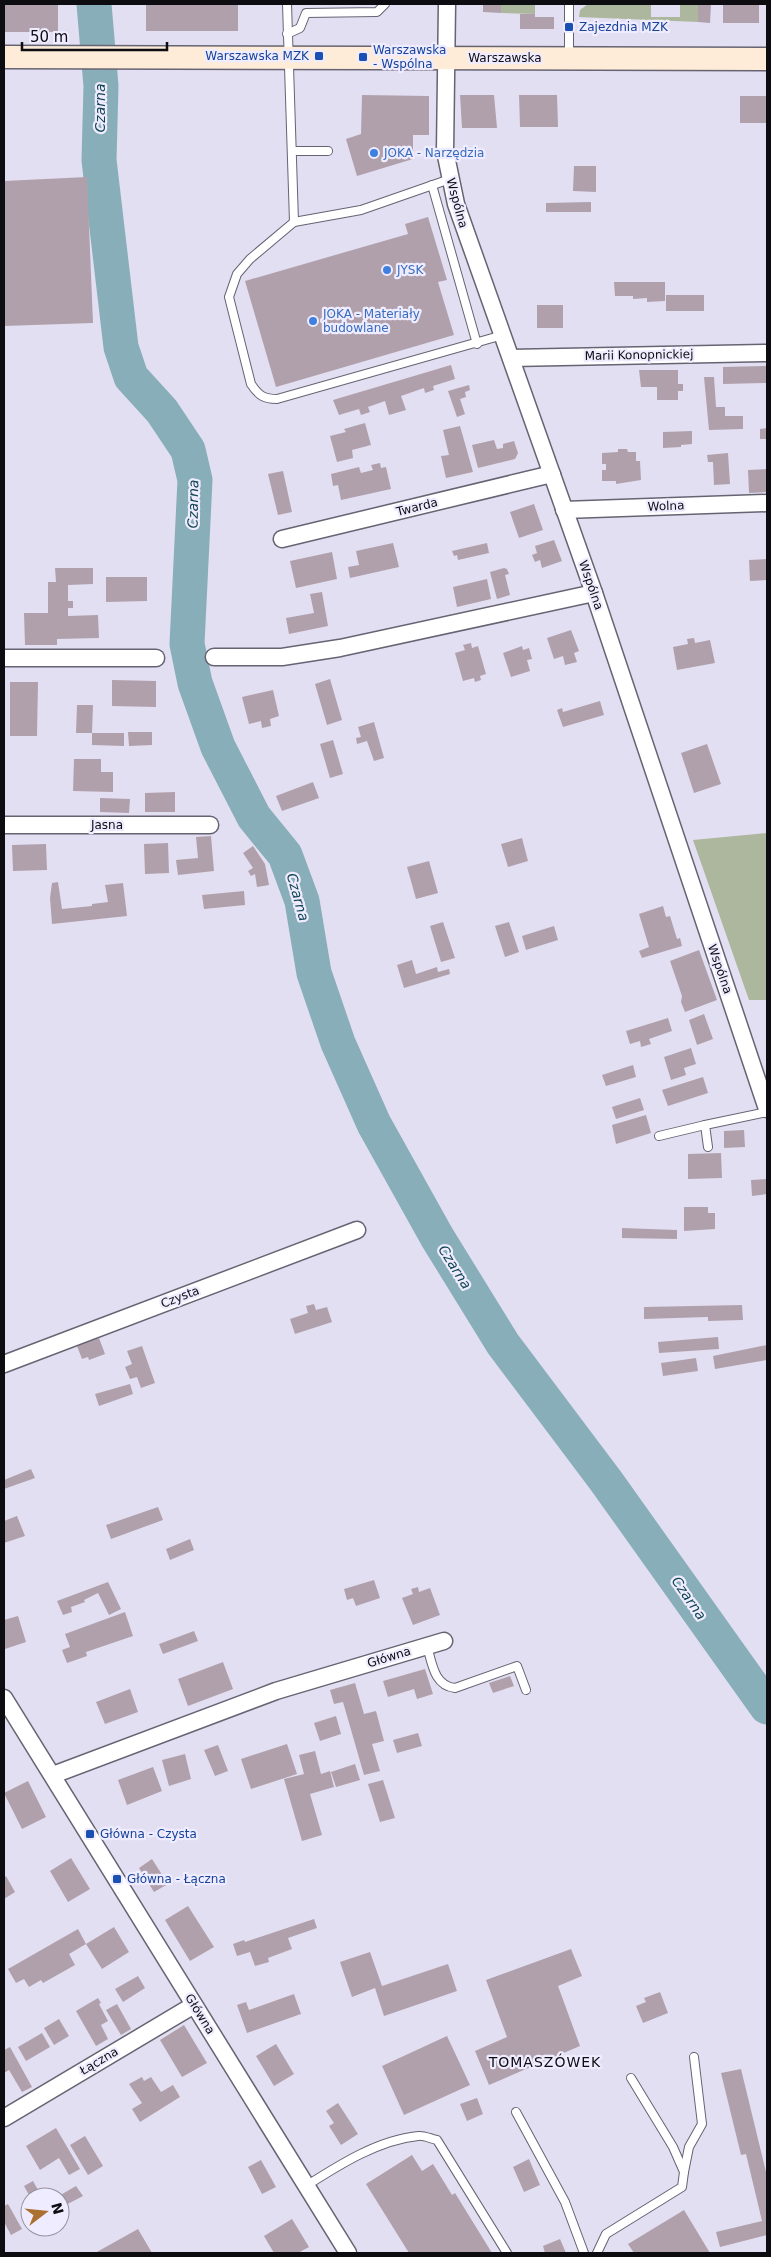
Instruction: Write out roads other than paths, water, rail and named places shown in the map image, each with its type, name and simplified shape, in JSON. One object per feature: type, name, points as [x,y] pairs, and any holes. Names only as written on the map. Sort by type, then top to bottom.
[{"type":"main road","name":"Warszawska","points":[[4,57],[767,59]]},
{"type":"street","name":"Wspólna","points":[[447,4],[445,151],[450,179],[463,228],[503,335],[594,593],[767,1110]]},
{"type":"street","name":"Marii Konopnickiej","points":[[510,358],[767,353]]},
{"type":"street","name":"Twarda","points":[[282,539],[552,474]]},
{"type":"street","name":"Wolna","points":[[564,510],[767,503]]},
{"type":"street","points":[[214,657],[282,657],[340,648],[594,593]]},
{"type":"street","points":[[4,658],[156,658]]},
{"type":"street","name":"Jasna","points":[[4,825],[210,825]]},
{"type":"street","name":"Czysta","points":[[4,1364],[357,1230]]},
{"type":"street","name":"Główna","points":[[53,1775],[276,1691],[444,1641]]},
{"type":"street","name":"Główna","points":[[4,1698],[348,2253]]},
{"type":"street","name":"Łączna","points":[[4,2118],[194,2005]]},
{"type":"lane","points":[[287,4],[287,57],[294,222]]},
{"type":"lane","points":[[287,34],[300,28],[306,13],[377,12],[385,4]]},
{"type":"lane","points":[[569,4],[569,58]]},
{"type":"lane","points":[[292,151],[328,151]]},
{"type":"lane","points":[[450,179],[361,210],[294,222],[250,259],[236,274],[229,296],[252,384],[258,394],[266,399],[277,399],[477,344],[503,335]]},
{"type":"lane","points":[[432,185],[477,344]]},
{"type":"lane","points":[[659,1136],[767,1110]]},
{"type":"lane","points":[[705,1124],[708,1147]]},
{"type":"lane","points":[[427,1646],[436,1675],[441,1683],[448,1687],[455,1688],[517,1666],[526,1690]]},
{"type":"lane","points":[[597,2253],[606,2234],[682,2187],[689,2147],[702,2124],[694,2057]]},
{"type":"lane","points":[[631,2078],[673,2148],[684,2172]]},
{"type":"lane","points":[[516,2112],[565,2202],[584,2253]]},
{"type":"lane","points":[[306,2186],[347,2162],[386,2144],[420,2136],[437,2140],[507,2253]]},
{"type":"waterway","name":"Czarna","points":[[94,4],[101,86],[99,160],[121,347],[131,377],[162,411],[188,450],[195,480],[187,644],[195,683],[218,747],[254,817],[285,855],[302,901],[314,973],[338,1043],[374,1124],[437,1237],[503,1344],[606,1481],[767,1707]]},
{"type":"place","name":"Zajezdnia MZK","points":[[569,27]]},
{"type":"place","name":"Warszawska MZK","points":[[319,56]]},
{"type":"place","name":"Warszawska - Wspólna","points":[[363,57]]},
{"type":"place","name":"JOKA - Narzędzia","points":[[374,153]]},
{"type":"place","name":"JYSK","points":[[387,270]]},
{"type":"place","name":"JOKA - Materiały budowlane","points":[[313,321]]},
{"type":"place","name":"Główna - Czysta","points":[[90,1834]]},
{"type":"place","name":"Główna - Łączna","points":[[117,1879]]},
{"type":"district","name":"TOMASZÓWEK","points":[[545,2062]]}]
